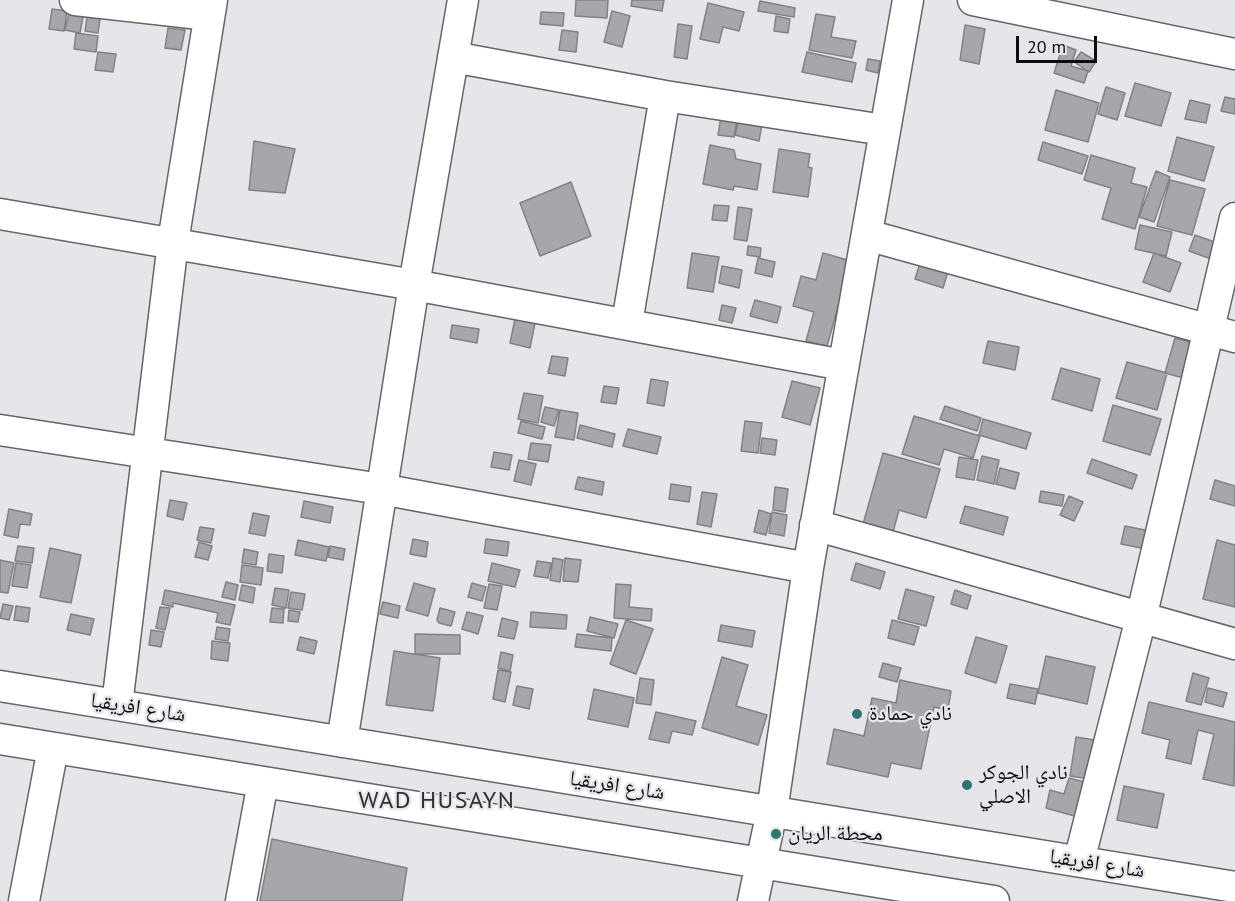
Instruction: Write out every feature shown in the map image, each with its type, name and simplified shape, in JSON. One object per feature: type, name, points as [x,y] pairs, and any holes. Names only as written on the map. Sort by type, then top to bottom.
[{"type":"street","points":[[75,0],[210,7],[173,242],[117,705]]},
{"type":"street","points":[[342,742],[414,285],[463,0]]},
{"type":"street","points":[[753,901],[772,811],[815,525],[908,0]]},
{"type":"street","points":[[973,0],[1235,54]]},
{"type":"street","points":[[453,57],[665,96],[884,130]]},
{"type":"street","points":[[627,323],[665,96]]},
{"type":"street","points":[[0,214],[173,242],[627,323],[843,365]]},
{"type":"street","points":[[1080,861],[1141,618],[1221,333],[1235,218]]},
{"type":"street","points":[[867,235],[1221,333]]},
{"type":"street","points":[[0,430],[381,489],[808,568]]},
{"type":"street","points":[[815,525],[1235,644]]},
{"type":"street","name":"شارع افريقيا","points":[[0,686],[1235,886]]},
{"type":"street","points":[[0,739],[994,901]]},
{"type":"street","points":[[24,901],[53,747]]},
{"type":"street","points":[[241,901],[263,782]]},
{"type":"building","points":[[576,0],[608,0],[607,18],[575,16]]},
{"type":"building","points":[[632,0],[664,0],[662,11],[631,6]]},
{"type":"building","points":[[760,1],[795,8],[794,17],[758,11]]},
{"type":"building","points":[[708,3],[744,12],[739,31],[723,27],[719,43],[700,39]]},
{"type":"building","points":[[52,9],[67,11],[64,31],[49,29]]},
{"type":"building","points":[[612,11],[630,16],[622,47],[604,42]]},
{"type":"building","points":[[541,12],[564,13],[563,26],[540,24]]},
{"type":"building","points":[[69,14],[83,17],[80,33],[65,30]]},
{"type":"building","points":[[816,14],[835,17],[831,37],[856,41],[852,58],[809,50]]},
{"type":"building","points":[[776,16],[790,19],[788,33],[774,31]]},
{"type":"building","points":[[87,17],[100,19],[98,33],[85,31]]},
{"type":"building","points":[[678,24],[692,26],[687,59],[674,57]]},
{"type":"building","points":[[965,25],[985,29],[979,64],[960,60]]},
{"type":"building","points":[[168,28],[185,30],[181,50],[165,48]]},
{"type":"building","points":[[562,30],[578,32],[576,52],[559,50]]},
{"type":"building","points":[[76,33],[98,36],[96,52],[74,49]]},
{"type":"building","points":[[1063,45],[1076,50],[1071,66],[1088,71],[1084,83],[1054,73]]},
{"type":"building","points":[[98,52],[116,54],[113,72],[95,70]]},
{"type":"building","points":[[807,52],[856,63],[852,82],[802,72]]},
{"type":"building","points":[[1081,52],[1096,61],[1089,72],[1074,62]]},
{"type":"building","points":[[868,59],[880,61],[878,73],[866,70]]},
{"type":"building","points":[[1135,83],[1171,93],[1161,126],[1125,116]]},
{"type":"building","points":[[1106,87],[1125,93],[1117,120],[1098,114]]},
{"type":"building","points":[[1056,90],[1099,103],[1088,142],[1045,130]]},
{"type":"building","points":[[1225,97],[1235,99],[1235,114],[1221,111]]},
{"type":"building","points":[[1190,100],[1210,105],[1206,123],[1185,119]]},
{"type":"building","points":[[721,117],[737,120],[734,137],[718,135]]},
{"type":"building","points":[[739,119],[762,124],[759,141],[735,135]]},
{"type":"building","points":[[1177,137],[1214,147],[1204,181],[1168,171]]},
{"type":"building","points":[[254,141],[295,149],[285,193],[249,190]]},
{"type":"building","points":[[1043,142],[1088,156],[1082,174],[1038,160]]},
{"type":"building","points":[[710,145],[734,150],[736,159],[761,164],[757,190],[734,186],[733,190],[703,184]]},
{"type":"building","points":[[779,149],[810,154],[808,167],[812,168],[808,197],[773,192]]},
{"type":"building","points":[[1091,155],[1135,168],[1131,183],[1147,187],[1135,229],[1102,219],[1111,188],[1084,180]]},
{"type":"building","points":[[1156,171],[1170,177],[1154,222],[1139,217]]},
{"type":"building","points":[[1170,180],[1205,189],[1192,235],[1157,226]]},
{"type":"building","points":[[571,182],[591,236],[540,256],[520,203]]},
{"type":"building","points":[[714,205],[729,206],[727,221],[712,220]]},
{"type":"building","points":[[738,207],[752,209],[747,241],[734,239]]},
{"type":"building","points":[[1140,225],[1172,232],[1166,256],[1135,249]]},
{"type":"building","points":[[1195,235],[1220,244],[1214,260],[1189,251]]},
{"type":"building","points":[[748,246],[761,248],[760,257],[747,255]]},
{"type":"building","points":[[692,253],[719,257],[713,292],[687,288]]},
{"type":"building","points":[[823,253],[851,261],[827,346],[806,341],[814,312],[793,306],[801,276],[816,280]]},
{"type":"building","points":[[1154,253],[1181,263],[1170,292],[1143,282]]},
{"type":"building","points":[[758,258],[775,262],[772,277],[755,273]]},
{"type":"building","points":[[921,260],[949,268],[943,288],[915,279]]},
{"type":"building","points":[[722,266],[742,270],[739,288],[719,283]]},
{"type":"building","points":[[755,300],[781,307],[777,323],[750,316]]},
{"type":"building","points":[[722,305],[736,308],[732,323],[719,320]]},
{"type":"building","points":[[515,319],[535,323],[530,348],[510,343]]},
{"type":"building","points":[[452,325],[479,329],[477,343],[450,338]]},
{"type":"building","points":[[1175,338],[1197,344],[1187,379],[1165,373]]},
{"type":"building","points":[[988,341],[1019,347],[1015,370],[983,363]]},
{"type":"building","points":[[552,356],[568,358],[565,376],[548,373]]},
{"type":"building","points":[[1127,362],[1167,373],[1157,410],[1116,398]]},
{"type":"building","points":[[1061,368],[1100,379],[1092,411],[1052,399]]},
{"type":"building","points":[[651,379],[668,382],[664,406],[647,403]]},
{"type":"building","points":[[792,381],[820,388],[810,425],[782,417]]},
{"type":"building","points":[[604,386],[619,388],[616,404],[601,402]]},
{"type":"building","points":[[524,393],[543,396],[538,423],[518,419]]},
{"type":"building","points":[[1113,405],[1161,419],[1150,455],[1103,441]]},
{"type":"building","points":[[945,406],[981,418],[977,431],[940,419]]},
{"type":"building","points":[[545,407],[559,410],[554,426],[541,422]]},
{"type":"building","points":[[560,410],[578,413],[574,440],[555,437]]},
{"type":"building","points":[[914,416],[980,436],[973,458],[944,449],[939,465],[902,454]]},
{"type":"building","points":[[983,419],[1031,433],[1026,449],[979,435]]},
{"type":"building","points":[[521,421],[545,427],[542,439],[518,433]]},
{"type":"building","points":[[745,421],[762,423],[758,453],[741,451]]},
{"type":"building","points":[[580,425],[615,434],[612,447],[577,438]]},
{"type":"building","points":[[628,429],[661,437],[657,454],[623,446]]},
{"type":"building","points":[[762,438],[777,440],[775,455],[760,453]]},
{"type":"building","points":[[531,443],[551,445],[548,462],[528,459]]},
{"type":"building","points":[[494,452],[512,455],[509,470],[491,467]]},
{"type":"building","points":[[883,453],[940,469],[926,518],[899,510],[890,543],[860,535]]},
{"type":"building","points":[[982,456],[999,460],[994,484],[977,480]]},
{"type":"building","points":[[959,457],[978,460],[974,480],[956,477]]},
{"type":"building","points":[[1092,459],[1137,475],[1132,489],[1087,473]]},
{"type":"building","points":[[519,460],[536,464],[531,485],[514,481]]},
{"type":"building","points":[[1000,468],[1019,473],[1015,489],[996,484]]},
{"type":"building","points":[[578,477],[604,482],[602,495],[575,489]]},
{"type":"building","points":[[1215,480],[1235,486],[1235,506],[1210,499]]},
{"type":"building","points":[[671,484],[691,487],[689,502],[669,499]]},
{"type":"building","points":[[775,487],[788,489],[785,512],[773,510]]},
{"type":"building","points":[[1041,491],[1064,495],[1062,506],[1039,502]]},
{"type":"building","points":[[702,492],[717,494],[711,527],[697,524]]},
{"type":"building","points":[[1069,496],[1083,502],[1074,521],[1060,515]]},
{"type":"building","points":[[170,500],[187,503],[183,520],[167,516]]},
{"type":"building","points":[[304,501],[333,507],[330,523],[301,517]]},
{"type":"building","points":[[965,506],[1008,517],[1003,535],[960,523]]},
{"type":"building","points":[[9,509],[32,514],[30,525],[20,524],[18,538],[4,535]]},
{"type":"building","points":[[759,510],[771,514],[766,535],[754,532]]},
{"type":"building","points":[[772,512],[787,515],[784,536],[769,533]]},
{"type":"building","points":[[253,513],[269,516],[265,536],[249,533]]},
{"type":"building","points":[[1125,526],[1150,531],[1146,549],[1121,544]]},
{"type":"building","points":[[200,527],[214,529],[211,543],[197,540]]},
{"type":"building","points":[[413,539],[428,542],[426,557],[410,554]]},
{"type":"building","points":[[486,539],[509,542],[507,556],[484,553]]},
{"type":"building","points":[[298,540],[329,547],[326,561],[295,555]]},
{"type":"building","points":[[1217,540],[1235,545],[1235,607],[1203,599]]},
{"type":"building","points":[[199,542],[212,546],[208,560],[195,557]]},
{"type":"building","points":[[18,546],[34,548],[32,563],[15,561]]},
{"type":"building","points":[[330,546],[345,549],[343,560],[328,557]]},
{"type":"building","points":[[50,548],[81,555],[71,603],[40,597]]},
{"type":"building","points":[[244,549],[258,552],[256,565],[242,563]]},
{"type":"building","points":[[269,554],[284,556],[282,573],[267,571]]},
{"type":"building","points":[[553,558],[563,560],[560,582],[550,580]]},
{"type":"building","points":[[565,558],[581,560],[578,582],[563,581]]},
{"type":"building","points":[[0,560],[14,563],[8,593],[0,592]]},
{"type":"building","points":[[537,561],[551,563],[548,578],[534,576]]},
{"type":"building","points":[[16,563],[31,565],[27,588],[12,586]]},
{"type":"building","points":[[492,563],[520,570],[515,587],[488,581]]},
{"type":"building","points":[[856,563],[885,572],[880,589],[851,580]]},
{"type":"building","points":[[242,565],[263,568],[261,585],[240,582]]},
{"type":"building","points":[[226,582],[238,585],[235,600],[222,597]]},
{"type":"building","points":[[414,583],[435,589],[428,616],[406,610]]},
{"type":"building","points":[[472,583],[486,587],[482,601],[468,597]]},
{"type":"building","points":[[489,584],[502,586],[497,610],[484,608]]},
{"type":"building","points":[[616,584],[631,585],[629,607],[652,609],[651,621],[614,618]]},
{"type":"building","points":[[242,585],[255,588],[253,603],[239,600]]},
{"type":"building","points":[[275,588],[289,590],[286,608],[272,605]]},
{"type":"building","points":[[906,589],[934,597],[926,626],[898,619]]},
{"type":"building","points":[[165,590],[235,605],[230,625],[216,622],[218,613],[173,603],[173,607],[162,604]]},
{"type":"building","points":[[955,590],[971,596],[967,609],[951,604]]},
{"type":"building","points":[[291,592],[305,594],[302,610],[288,608]]},
{"type":"building","points":[[383,602],[400,606],[398,618],[380,614]]},
{"type":"building","points":[[3,604],[13,606],[9,620],[0,618]]},
{"type":"building","points":[[16,606],[30,608],[28,622],[14,620]]},
{"type":"building","points":[[160,607],[170,608],[165,630],[156,628]]},
{"type":"building","points":[[272,608],[284,609],[283,623],[270,622]]},
{"type":"building","points":[[440,608],[455,612],[451,626],[439,623],[437,620]]},
{"type":"building","points":[[289,610],[300,612],[298,622],[288,621]]},
{"type":"building","points":[[467,612],[483,616],[478,634],[462,629]]},
{"type":"building","points":[[531,612],[567,615],[566,629],[530,627]]},
{"type":"building","points":[[71,614],[94,619],[90,635],[67,630]]},
{"type":"building","points":[[590,617],[618,624],[614,638],[587,631]]},
{"type":"building","points":[[502,618],[518,622],[514,639],[498,636]]},
{"type":"building","points":[[626,620],[653,629],[636,674],[610,664]]},
{"type":"building","points":[[892,620],[919,627],[914,645],[888,638]]},
{"type":"building","points":[[721,625],[755,631],[752,647],[718,641]]},
{"type":"building","points":[[217,627],[230,629],[228,641],[215,639]]},
{"type":"building","points":[[151,630],[164,632],[161,647],[149,645]]},
{"type":"building","points":[[415,634],[460,635],[460,654],[415,654]]},
{"type":"building","points":[[577,634],[612,638],[611,651],[575,647]]},
{"type":"building","points":[[300,637],[317,641],[314,654],[297,650]]},
{"type":"building","points":[[976,637],[1007,646],[996,683],[965,673]]},
{"type":"building","points":[[212,641],[230,643],[228,661],[211,659]]},
{"type":"building","points":[[394,651],[440,658],[433,711],[386,705]]},
{"type":"building","points":[[501,652],[513,655],[510,671],[498,668]]},
{"type":"building","points":[[1046,656],[1095,667],[1087,704],[1038,693]]},
{"type":"building","points":[[722,657],[748,665],[736,706],[767,715],[758,745],[702,728]]},
{"type":"building","points":[[883,663],[901,668],[897,682],[879,677]]},
{"type":"building","points":[[498,670],[511,672],[505,702],[493,699]]},
{"type":"building","points":[[1193,673],[1209,678],[1201,705],[1186,701]]},
{"type":"building","points":[[640,678],[654,680],[651,705],[636,703]]},
{"type":"building","points":[[900,680],[951,691],[948,710],[934,707],[921,769],[891,763],[888,777],[827,764],[834,729],[864,736],[872,698],[896,703]]},
{"type":"building","points":[[1010,684],[1038,689],[1035,704],[1007,698]]},
{"type":"building","points":[[517,686],[533,689],[529,709],[513,705]]},
{"type":"building","points":[[1208,688],[1227,693],[1223,707],[1205,702]]},
{"type":"building","points":[[594,689],[634,698],[628,727],[588,719]]},
{"type":"building","points":[[1149,702],[1235,722],[1234,786],[1203,779],[1214,734],[1198,730],[1191,764],[1166,758],[1170,740],[1142,733]]},
{"type":"building","points":[[656,712],[696,721],[692,735],[672,731],[669,743],[649,739]]},
{"type":"building","points":[[1076,737],[1095,740],[1089,779],[1070,776]]},
{"type":"building","points":[[1069,778],[1088,783],[1078,817],[1046,808],[1050,790],[1064,794]]},
{"type":"building","points":[[1124,786],[1164,794],[1157,828],[1117,820]]},
{"type":"building","points":[[272,839],[407,868],[402,901],[260,901]]},
{"type":"place","name":"نادي حمادة","points":[[857,714]]},
{"type":"place","name":"نادي الجوكر الاصلي","points":[[967,785]]},
{"type":"place","name":"محطة الريان","points":[[776,834]]},
{"type":"district","name":"WAD HUSAYN","points":[[437,801]]}]
